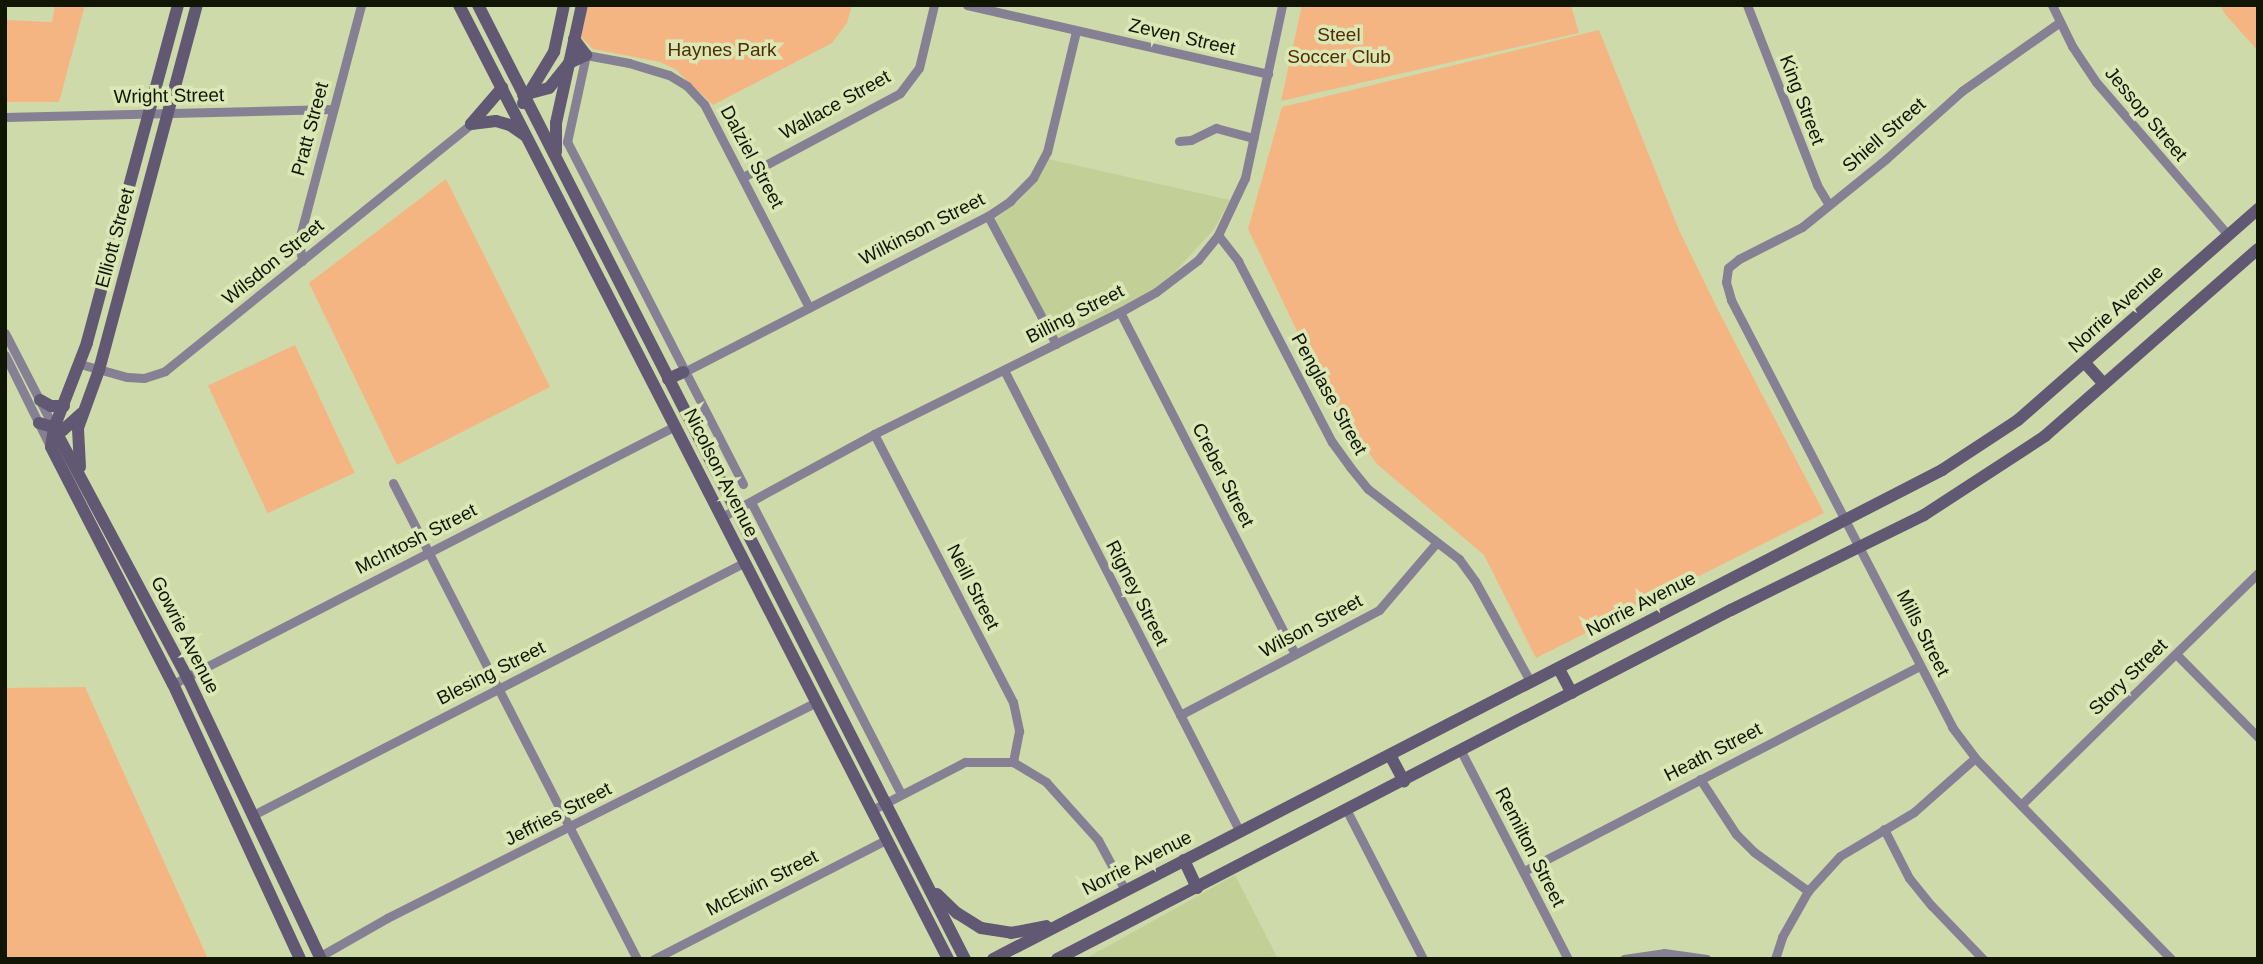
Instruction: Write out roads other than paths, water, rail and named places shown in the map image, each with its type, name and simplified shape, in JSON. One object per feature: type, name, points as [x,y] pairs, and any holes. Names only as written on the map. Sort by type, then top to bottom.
[{"type":"main road","name":"Elliott Street","points":[[51,447],[54,428],[80,364],[178,5]]},
{"type":"main road","name":"Elliott Street","points":[[83,479],[77,435],[99,370],[197,5]]},
{"type":"main road","name":"Nicolson Avenue","points":[[459,5],[948,959]]},
{"type":"main road","name":"Nicolson Avenue","points":[[478,5],[965,959]]},
{"type":"main road","points":[[536,153],[533,135],[522,113],[524,97],[554,52],[564,5]]},
{"type":"main road","points":[[557,162],[556,123],[582,5]]},
{"type":"main road","points":[[524,97],[549,88],[569,63],[586,55],[574,38]]},
{"type":"main road","points":[[510,69],[521,76],[537,79]]},
{"type":"main road","points":[[493,70],[524,97]]},
{"type":"main road","points":[[471,124],[502,88]]},
{"type":"main road","points":[[471,124],[496,121],[510,125],[529,138]]},
{"type":"main road","name":"Norrie Avenue","points":[[993,959],[1559,669],[1964,456],[2018,420],[2258,209]]},
{"type":"main road","points":[[1057,959],[1924,515],[1978,483],[2045,436],[2258,249]]},
{"type":"main road","points":[[615,307],[627,300]]},
{"type":"main road","points":[[2085,363],[2104,384]]},
{"type":"main road","points":[[668,379],[684,372]]},
{"type":"main road","points":[[40,400],[51,407],[64,406]]},
{"type":"main road","points":[[39,423],[63,430],[85,411]]},
{"type":"main road","name":"Gowrie Avenue","points":[[54,428],[187,677],[318,958]]},
{"type":"main road","name":"Gowrie Avenue","points":[[51,447],[173,684],[300,959]]},
{"type":"main road","points":[[1559,669],[1572,693]]},
{"type":"main road","points":[[1390,755],[1404,781]]},
{"type":"main road","points":[[1184,860],[1197,888]]},
{"type":"main road","points":[[926,881],[944,903],[981,928],[1011,933],[1075,916]]},
{"type":"main road","points":[[1070,959],[1092,941]]},
{"type":"street","name":"Pratt Street","points":[[302,261],[299,240],[361,5]]},
{"type":"street","name":"Wallace Street","points":[[743,177],[900,93],[919,68],[934,5]]},
{"type":"street","name":"Zeven Street","points":[[967,5],[1268,74]]},
{"type":"street","name":"Billing Street","points":[[722,517],[874,433],[1120,312],[1183,273],[1218,235],[1245,178],[1282,5]]},
{"type":"street","name":"King Street","points":[[1746,5],[1817,185],[1829,205]]},
{"type":"street","name":"Jessop Street","points":[[2052,5],[2096,82],[2228,234]]},
{"type":"street","name":"Shiell Street","points":[[1728,268],[1738,259],[1802,227],[1962,91],[2060,22]]},
{"type":"street","name":"Wilkinson Street","points":[[684,372],[988,216],[1010,201],[1033,177],[1047,152],[1076,31]]},
{"type":"street","name":"Dalziel Street","points":[[586,55],[629,63],[670,75],[687,86],[714,120],[809,306]]},
{"type":"street","name":"Nicolson Avenue","points":[[586,55],[566,142],[743,484]]},
{"type":"street","name":"Wright Street","points":[[5,117],[333,109]]},
{"type":"street","name":"Wilsdon Street","points":[[80,364],[145,379],[165,371],[471,124]]},
{"type":"street","points":[[1179,141],[1191,140],[1216,128],[1254,138]]},
{"type":"street","points":[[988,216],[1056,344]]},
{"type":"street","name":"Penglase Street","points":[[1218,235],[1238,261],[1332,442],[1368,489],[1459,559],[1475,581],[1531,683]]},
{"type":"street","name":"Mills Street","points":[[1728,268],[1726,282],[1731,300],[1952,727],[1975,758],[2171,959]]},
{"type":"street","name":"Creber Street","points":[[1120,312],[1295,654]]},
{"type":"street","name":"Gowrie Avenue","points":[[5,333],[54,428]]},
{"type":"street","name":"Gowrie Avenue","points":[[5,355],[51,447]]},
{"type":"street","name":"Rigney Street","points":[[1004,370],[1240,832]]},
{"type":"street","name":"McIntosh Street","points":[[173,684],[675,426]]},
{"type":"street","name":"Neill Street","points":[[874,433],[1013,702],[1019,731],[1013,762]]},
{"type":"street","points":[[393,483],[637,959]]},
{"type":"street","name":"Nicolson Avenue","points":[[751,502],[901,794]]},
{"type":"street","name":"Wilson Street","points":[[1180,715],[1379,610],[1437,542]]},
{"type":"street","name":"Blesing Street","points":[[253,815],[745,562]]},
{"type":"street","name":"Story Street","points":[[2021,805],[2258,573]]},
{"type":"street","points":[[2177,655],[2258,737]]},
{"type":"street","name":"Heath Street","points":[[1524,871],[1919,666]]},
{"type":"street","name":"Jeffries Street","points":[[318,958],[387,918],[817,702]]},
{"type":"street","name":"Remilton Street","points":[[1461,751],[1568,959]]},
{"type":"street","points":[[1775,959],[1782,937],[1808,891],[1840,856],[1920,807],[1975,758]]},
{"type":"street","points":[[872,810],[965,762],[1013,762],[1046,782],[1098,840],[1125,890]]},
{"type":"street","points":[[1700,779],[1736,834],[1754,852],[1808,891]]},
{"type":"street","points":[[1347,811],[1423,959]]},
{"type":"street","points":[[1884,829],[1909,878],[1983,959]]},
{"type":"street","name":"McEwin Street","points":[[654,959],[887,839]]},
{"type":"street","points":[[1623,959],[1664,953],[1707,959]]},
{"type":"park label","name":"Steel Soccer Club","points":[[1339,46]]},
{"type":"park label","name":"Haynes Park","points":[[722,50]]}]
